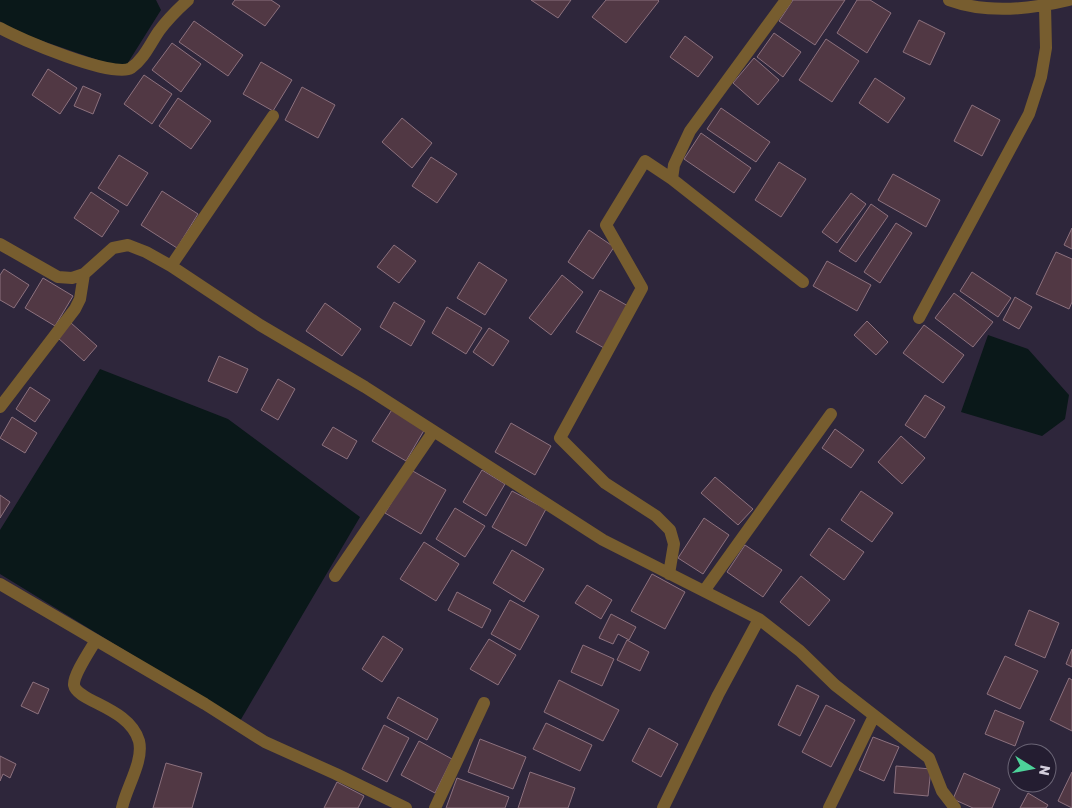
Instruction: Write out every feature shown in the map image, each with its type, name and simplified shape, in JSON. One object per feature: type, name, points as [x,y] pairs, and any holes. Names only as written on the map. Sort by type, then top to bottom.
[{"type":"street","points":[[0,28],[38,46],[107,69],[128,70],[141,58],[160,31],[188,0]]},
{"type":"street","points":[[672,178],[674,165],[690,130],[786,0]]},
{"type":"street","points":[[950,0],[988,8],[1013,4],[1045,6],[1069,0]]},
{"type":"street","points":[[920,318],[1029,114],[1041,77],[1046,48],[1045,6]]},
{"type":"street","points":[[171,266],[273,116]]},
{"type":"street","points":[[669,574],[674,544],[670,530],[656,516],[605,483],[560,438],[642,288],[606,225],[645,161],[672,178],[803,282]]},
{"type":"street","points":[[0,244],[58,277],[72,278],[84,274],[113,248],[128,245],[146,252],[171,266],[260,325],[364,387],[603,540],[759,619],[800,651],[835,685],[929,758],[942,791],[955,808]]},
{"type":"street","points":[[0,407],[76,309],[80,299],[84,274]]},
{"type":"street","points":[[704,591],[831,414]]},
{"type":"street","points":[[335,576],[432,432]]},
{"type":"street","points":[[0,584],[205,704],[265,742],[406,808]]},
{"type":"street","points":[[663,808],[718,695],[759,619]]},
{"type":"street","points":[[96,640],[75,677],[74,684],[78,692],[85,698],[107,707],[124,718],[134,731],[139,742],[139,754],[122,808]]},
{"type":"street","points":[[435,808],[484,703]]},
{"type":"street","points":[[829,808],[874,716]]},
{"type":"shaded area","points":[[0,0],[156,0],[161,10],[124,69],[8,29],[0,21]]},
{"type":"shaded area","points":[[988,335],[1028,349],[1069,395],[1065,419],[1042,436],[961,412]]},
{"type":"shaded area","points":[[100,369],[228,419],[360,517],[240,721],[0,574],[0,530]]},
{"type":"building","points":[[235,0],[271,0],[280,6],[265,26],[232,4]]},
{"type":"building","points":[[531,0],[571,0],[558,18]]},
{"type":"building","points":[[606,0],[659,1],[626,43],[592,17]]},
{"type":"building","points":[[793,0],[845,0],[815,45],[779,21]]},
{"type":"building","points":[[857,0],[870,0],[891,13],[867,53],[837,33]]},
{"type":"building","points":[[919,20],[945,33],[930,65],[903,52]]},
{"type":"building","points":[[194,21],[243,55],[228,76],[179,42]]},
{"type":"building","points":[[774,33],[801,52],[783,77],[757,57]]},
{"type":"building","points":[[685,36],[713,57],[698,77],[670,57]]},
{"type":"building","points":[[826,39],[859,61],[832,102],[799,80]]},
{"type":"building","points":[[172,43],[201,64],[181,92],[152,70]]},
{"type":"building","points":[[754,58],[779,80],[758,105],[733,83]]},
{"type":"building","points":[[261,62],[292,80],[273,111],[243,94]]},
{"type":"building","points":[[48,69],[77,88],[60,114],[32,95]]},
{"type":"building","points":[[144,75],[172,94],[152,124],[124,104]]},
{"type":"building","points":[[875,78],[905,98],[888,123],[859,103]]},
{"type":"building","points":[[83,86],[101,94],[93,114],[74,106]]},
{"type":"building","points":[[302,87],[335,105],[318,138],[285,120]]},
{"type":"building","points":[[178,98],[211,121],[191,149],[159,126]]},
{"type":"building","points":[[972,105],[1000,120],[982,156],[954,141]]},
{"type":"building","points":[[721,108],[770,142],[756,162],[707,129]]},
{"type":"building","points":[[402,118],[432,143],[412,168],[382,142]]},
{"type":"building","points":[[701,133],[751,168],[734,193],[684,159]]},
{"type":"building","points":[[119,155],[148,173],[127,206],[98,188]]},
{"type":"building","points":[[431,157],[457,174],[437,203],[412,186]]},
{"type":"building","points":[[779,162],[806,179],[781,217],[755,200]]},
{"type":"building","points":[[893,174],[940,200],[926,227],[878,200]]},
{"type":"building","points":[[162,191],[198,214],[177,248],[141,225]]},
{"type":"building","points":[[91,192],[119,211],[102,237],[74,218]]},
{"type":"building","points":[[851,193],[866,204],[837,243],[822,232]]},
{"type":"building","points":[[871,204],[888,216],[856,262],[839,251]]},
{"type":"building","points":[[896,223],[912,233],[880,283],[864,272]]},
{"type":"building","points":[[1072,228],[1072,249],[1064,245]]},
{"type":"building","points":[[589,230],[614,247],[593,279],[568,262]]},
{"type":"building","points":[[394,245],[416,261],[399,283],[377,267]]},
{"type":"building","points":[[1056,252],[1072,259],[1072,302],[1069,309],[1036,294]]},
{"type":"building","points":[[827,261],[871,285],[857,311],[813,286]]},
{"type":"building","points":[[479,262],[507,280],[485,315],[457,298]]},
{"type":"building","points":[[4,269],[29,285],[14,308],[0,300],[0,275]]},
{"type":"building","points":[[972,272],[1011,298],[998,317],[960,291]]},
{"type":"building","points":[[562,275],[583,292],[551,335],[529,318]]},
{"type":"building","points":[[43,278],[73,296],[55,326],[25,308]]},
{"type":"building","points":[[600,290],[628,306],[604,348],[576,332]]},
{"type":"building","points":[[954,293],[993,322],[973,347],[935,318]]},
{"type":"building","points":[[1015,297],[1032,307],[1019,329],[1003,320]]},
{"type":"building","points":[[394,302],[425,321],[411,346],[380,327]]},
{"type":"building","points":[[325,303],[361,329],[342,356],[306,331]]},
{"type":"building","points":[[447,307],[482,328],[466,354],[432,333]]},
{"type":"building","points":[[867,321],[888,342],[876,355],[854,335]]},
{"type":"building","points":[[71,323],[97,346],[84,361],[58,338]]},
{"type":"building","points":[[924,325],[964,355],[943,383],[903,353]]},
{"type":"building","points":[[489,328],[509,341],[493,366],[473,352]]},
{"type":"building","points":[[219,356],[248,369],[237,393],[208,381]]},
{"type":"building","points":[[278,379],[295,389],[278,420],[261,410]]},
{"type":"building","points":[[30,387],[50,400],[35,422],[16,409]]},
{"type":"building","points":[[925,395],[945,407],[925,438],[905,425]]},
{"type":"building","points":[[393,408],[426,427],[406,461],[372,441]]},
{"type":"building","points":[[12,417],[37,433],[25,453],[0,438]]},
{"type":"building","points":[[511,423],[551,446],[535,475],[495,452]]},
{"type":"building","points":[[333,427],[357,441],[347,459],[322,445]]},
{"type":"building","points":[[835,429],[864,450],[851,468],[822,448]]},
{"type":"building","points":[[901,436],[925,458],[902,484],[878,462]]},
{"type":"building","points":[[411,470],[446,490],[421,534],[385,513]]},
{"type":"building","points":[[482,470],[505,484],[486,516],[463,502]]},
{"type":"building","points":[[715,477],[753,509],[738,525],[701,493]]},
{"type":"building","points":[[512,491],[546,509],[526,546],[492,527]]},
{"type":"building","points":[[861,491],[893,513],[872,542],[841,520]]},
{"type":"building","points":[[0,495],[10,502],[0,518]]},
{"type":"building","points":[[455,508],[485,526],[465,557],[436,539]]},
{"type":"building","points":[[704,518],[729,535],[703,574],[678,558]]},
{"type":"building","points":[[829,528],[864,552],[844,580],[810,555]]},
{"type":"building","points":[[424,542],[459,564],[436,601],[400,579]]},
{"type":"building","points":[[745,545],[782,570],[763,597],[727,572]]},
{"type":"building","points":[[512,550],[544,569],[524,602],[493,583]]},
{"type":"building","points":[[652,574],[685,592],[665,629],[631,611]]},
{"type":"building","points":[[801,576],[830,600],[809,626],[780,602]]},
{"type":"building","points":[[587,585],[612,600],[601,619],[575,603]]},
{"type":"building","points":[[457,592],[491,610],[482,628],[448,610]]},
{"type":"building","points":[[510,600],[539,616],[520,650],[491,634]]},
{"type":"building","points":[[1029,610],[1059,623],[1045,658],[1015,645]]},
{"type":"building","points":[[611,614],[636,627],[629,640],[618,634],[613,644],[599,638]]},
{"type":"building","points":[[383,636],[403,649],[382,682],[362,669]]},
{"type":"building","points":[[489,639],[516,655],[498,685],[470,669]]},
{"type":"building","points":[[627,640],[649,652],[640,671],[617,660]]},
{"type":"building","points":[[583,645],[614,659],[602,686],[571,672]]},
{"type":"building","points":[[1072,649],[1072,667],[1066,664]]},
{"type":"building","points":[[1005,656],[1038,671],[1020,709],[987,694]]},
{"type":"building","points":[[1069,678],[1072,680],[1072,731],[1050,720]]},
{"type":"building","points":[[559,680],[619,710],[603,741],[544,712]]},
{"type":"building","points":[[33,682],[49,689],[38,714],[21,706]]},
{"type":"building","points":[[797,685],[819,696],[800,736],[778,725]]},
{"type":"building","points":[[398,697],[438,719],[427,740],[387,718]]},
{"type":"building","points":[[826,705],[855,720],[831,767],[802,752]]},
{"type":"building","points":[[995,710],[1024,722],[1016,743],[1008,743],[985,734]]},
{"type":"building","points":[[546,723],[592,745],[580,771],[533,749]]},
{"type":"building","points":[[384,725],[409,738],[387,782],[362,769]]},
{"type":"building","points":[[649,728],[678,744],[661,777],[632,761]]},
{"type":"building","points":[[873,737],[899,747],[884,781],[859,770]]},
{"type":"building","points":[[480,739],[526,757],[513,789],[468,772]]},
{"type":"building","points":[[419,741],[452,759],[435,793],[401,775]]},
{"type":"building","points":[[0,756],[16,764],[10,778],[3,774],[0,781]]},
{"type":"building","points":[[166,763],[202,773],[192,808],[153,808]]},
{"type":"building","points":[[896,766],[931,769],[928,796],[894,793]]},
{"type":"building","points":[[530,772],[575,788],[568,808],[518,808]]},
{"type":"building","points":[[1072,772],[1072,808],[1058,801]]},
{"type":"building","points":[[964,773],[1000,789],[992,808],[973,808],[953,799]]},
{"type":"building","points":[[457,778],[509,797],[505,808],[446,808]]},
{"type":"building","points":[[337,782],[364,796],[358,808],[324,808]]},
{"type":"building","points":[[1028,793],[1048,805],[1046,808],[1020,808]]}]
